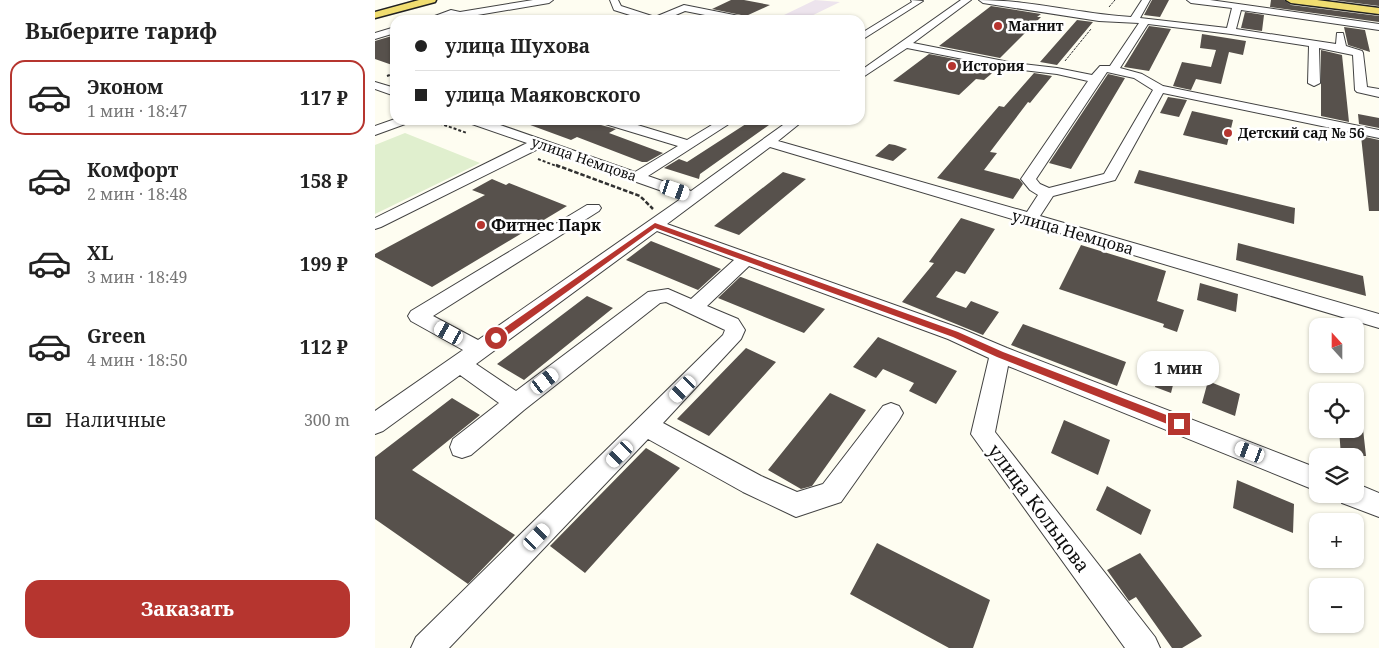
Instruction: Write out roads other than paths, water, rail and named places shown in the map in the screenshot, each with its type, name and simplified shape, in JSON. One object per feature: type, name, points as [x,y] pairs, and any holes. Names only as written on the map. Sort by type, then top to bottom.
[{"type":"main road","points":[[1291,0],[1379,12]]},
{"type":"main road","points":[[375,15],[427,1]]},
{"type":"street","points":[[445,15],[451,13],[460,15],[549,0]]},
{"type":"street","points":[[614,0],[617,8],[640,15]]},
{"type":"street","points":[[865,35],[919,1],[915,0]]},
{"type":"street","points":[[865,72],[967,0]]},
{"type":"street","points":[[983,0],[1027,3],[1074,10],[1099,18],[1199,26],[1341,48],[1358,53],[1361,90],[1379,93]]},
{"type":"street","points":[[1113,70],[1139,20],[1146,0]]},
{"type":"street","points":[[1187,6],[1255,5],[1379,27]]},
{"type":"street","points":[[1187,6],[1199,26]]},
{"type":"street","points":[[1231,31],[1237,6]]},
{"type":"street","points":[[667,15],[684,8],[719,15]]},
{"type":"street","points":[[1357,8],[1360,24]]},
{"type":"street","points":[[629,15],[634,13]]},
{"type":"street","points":[[375,20],[390,24]]},
{"type":"street","points":[[1338,21],[1341,48]]},
{"type":"street","points":[[375,36],[390,32]]},
{"type":"street","points":[[905,44],[1014,66],[1057,70],[1095,79]]},
{"type":"street","points":[[1313,44],[1314,83]]},
{"type":"street","points":[[1159,89],[1110,177],[1047,193],[1035,187],[1028,179],[1104,68],[1137,76],[1159,89],[1379,134]]},
{"type":"street","points":[[375,85],[390,90]]},
{"type":"street","points":[[375,131],[390,125]]},
{"type":"street","name":"улица Немцова","points":[[488,125],[693,197]]},
{"type":"street","points":[[623,125],[689,145]]},
{"type":"street","points":[[637,178],[721,125]]},
{"type":"street","points":[[375,424],[655,225],[791,125]]},
{"type":"street","name":"улица Немцова","points":[[767,142],[1379,321]]},
{"type":"street","points":[[375,224],[539,143]]},
{"type":"street","points":[[1030,220],[1047,193]]},
{"type":"street","points":[[480,350],[418,316],[593,208]]},
{"type":"street","points":[[655,225],[955,334],[1000,354],[1309,477]]},
{"type":"street","points":[[693,308],[746,259]]},
{"type":"street","points":[[427,648],[647,426],[731,339],[735,330],[731,324],[668,295],[655,297],[516,403],[462,448]]},
{"type":"street","name":"улица Кольцова","points":[[1000,354],[983,434],[1144,648]]},
{"type":"street","points":[[460,364],[516,403]]},
{"type":"street","points":[[647,426],[752,484],[796,505],[832,493],[891,413]]},
{"type":"street","points":[[1364,499],[1379,505]]},
{"type":"place","name":"Магнит","points":[[998,26]]},
{"type":"place","name":"История","points":[[952,66]]},
{"type":"place","name":"Детский сад № 56","points":[[1228,133]]},
{"type":"place","name":"Фитнес Парк","points":[[481,225]]}]
